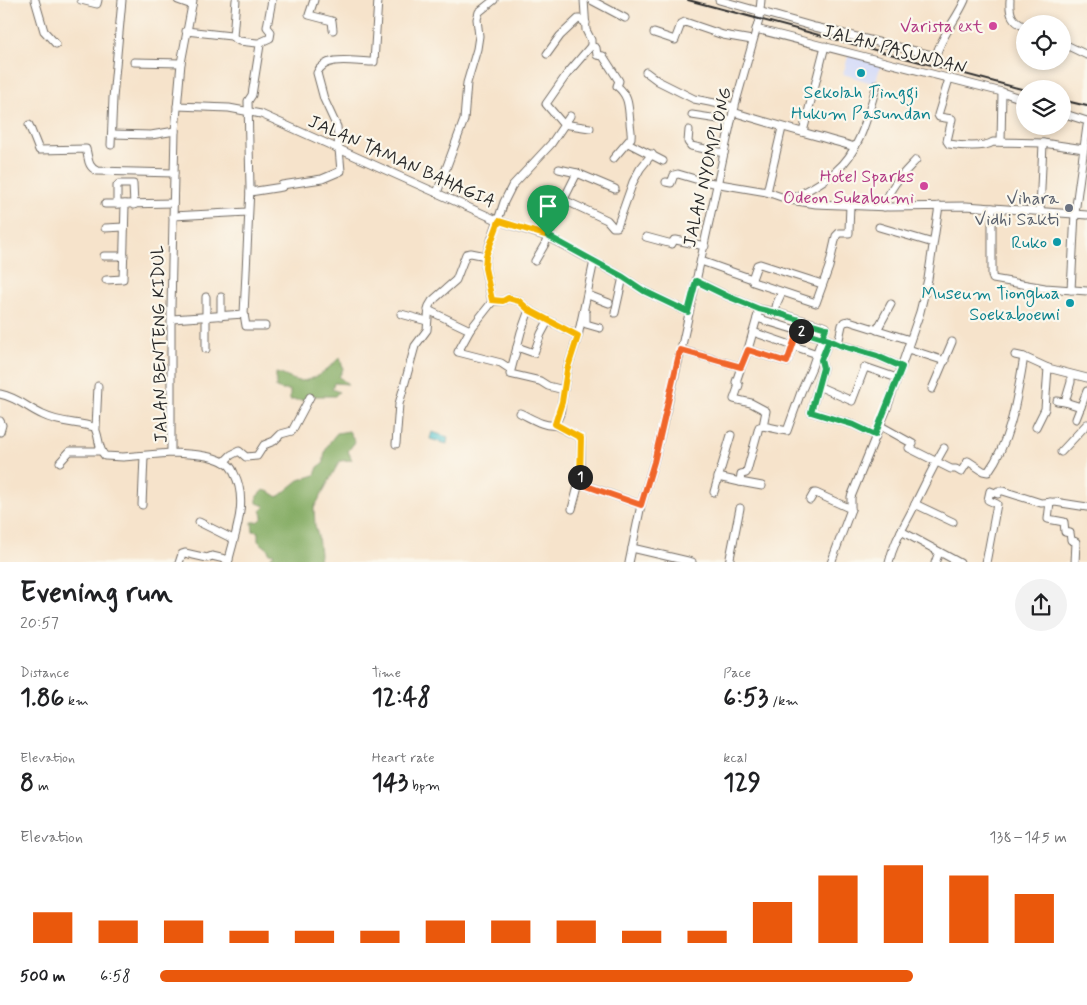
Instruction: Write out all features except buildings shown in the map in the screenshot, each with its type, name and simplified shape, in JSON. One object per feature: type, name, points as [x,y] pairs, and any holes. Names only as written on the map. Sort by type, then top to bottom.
[{"type":"street","points":[[35,0],[44,30],[56,44]]},
{"type":"street","points":[[81,0],[95,5],[98,0]]},
{"type":"street","points":[[111,145],[122,0]]},
{"type":"street","points":[[178,0],[193,3]]},
{"type":"street","points":[[233,37],[236,0]]},
{"type":"street","points":[[186,31],[233,37],[240,42],[259,43],[270,40],[270,30],[267,27],[272,0]]},
{"type":"street","points":[[314,0],[308,15],[332,21],[333,30]]},
{"type":"street","points":[[250,192],[270,190],[282,187],[282,185],[328,177],[340,172],[342,169],[337,127],[322,94],[317,73],[322,67],[339,60],[374,62],[378,0]]},
{"type":"street","points":[[437,193],[464,120],[468,83],[479,36],[477,19],[480,12],[494,0]]},
{"type":"street","points":[[584,0],[587,33],[591,40],[591,46],[567,74],[546,104],[564,124],[590,128]]},
{"type":"street","points":[[591,0],[625,18]]},
{"type":"street","points":[[719,0],[840,33],[936,56],[940,44],[957,17],[964,0]]},
{"type":"street","name":"JALAN NYOMPLONG","points":[[629,562],[641,505],[654,462],[705,246],[731,121],[760,12],[761,0]]},
{"type":"street","points":[[1010,0],[1010,14],[1016,23]]},
{"type":"street","name":"JALAN BENTENG KIDUL","points":[[193,3],[181,63],[175,131],[172,216],[171,452],[224,462]]},
{"type":"street","points":[[547,54],[560,36],[578,19],[580,18],[586,23]]},
{"type":"street","points":[[654,33],[675,40],[681,24],[684,22],[723,35],[752,40]]},
{"type":"street","name":"JALAN PASUNDAN","points":[[756,28],[1016,97]]},
{"type":"street","points":[[259,43],[252,95],[248,102],[250,192],[244,314],[246,326],[265,326]]},
{"type":"street","points":[[591,46],[596,48],[597,55],[603,56],[611,66],[619,81],[617,86],[623,90],[627,100],[632,133],[631,138],[613,159]]},
{"type":"street","points":[[803,132],[825,46]]},
{"type":"street","points":[[1071,47],[1087,55]]},
{"type":"street","points":[[134,62],[181,63]]},
{"type":"street","points":[[646,72],[658,81],[694,99],[734,109],[782,128],[855,147]]},
{"type":"street","points":[[949,79],[938,114],[939,117],[952,120],[948,142],[953,145],[982,145],[993,142],[1043,143],[1084,149]]},
{"type":"street","points":[[790,200],[838,170],[855,147],[877,84]]},
{"type":"street","points":[[1001,142],[1002,92]]},
{"type":"street","name":"JALAN TAMAN BAHAGIA","points":[[177,106],[211,106],[261,114],[499,221],[548,236],[623,277],[644,291],[688,312]]},
{"type":"street","points":[[692,115],[731,121]]},
{"type":"street","points":[[510,370],[501,363],[459,353],[470,330],[492,300],[485,268],[486,256],[504,202],[512,186],[551,144],[570,116]]},
{"type":"street","points":[[1071,116],[1087,121]]},
{"type":"street","points":[[29,125],[39,150],[86,149],[91,168],[98,171],[174,173]]},
{"type":"street","points":[[1071,290],[1075,213],[1087,126]]},
{"type":"street","points":[[767,192],[782,128]]},
{"type":"street","points":[[689,130],[689,145],[724,153]]},
{"type":"street","points":[[112,134],[151,135],[175,131]]},
{"type":"street","points":[[628,143],[663,161]]},
{"type":"street","points":[[1040,211],[1043,143]]},
{"type":"street","points":[[547,192],[607,220],[613,227],[617,227],[633,182],[640,169],[652,154]]},
{"type":"street","points":[[884,207],[892,187],[916,160]]},
{"type":"street","points":[[558,169],[577,173],[615,189]]},
{"type":"street","points":[[534,262],[577,173]]},
{"type":"street","points":[[666,182],[671,182],[674,176],[678,174],[717,184],[767,192],[790,200],[816,204],[992,208],[1087,215]]},
{"type":"street","points":[[106,280],[123,279],[124,227],[118,184],[134,186],[134,205]]},
{"type":"street","points":[[105,204],[173,203]]},
{"type":"street","points":[[701,261],[752,280],[752,282],[816,303],[829,267],[836,236],[839,233],[846,234],[850,231],[850,205]]},
{"type":"street","points":[[831,562],[851,509],[851,497],[886,411],[924,299],[939,206]]},
{"type":"street","points":[[992,208],[993,279],[1045,288],[1087,291]]},
{"type":"street","points":[[172,216],[248,212]]},
{"type":"street","points":[[105,228],[124,227]]},
{"type":"street","points":[[879,227],[933,243]]},
{"type":"street","points":[[646,237],[672,244],[676,240],[705,246]]},
{"type":"street","points":[[396,444],[399,404],[415,346],[426,331],[428,310],[432,301],[456,280],[466,254],[471,252],[486,256]]},
{"type":"street","points":[[104,256],[124,256]]},
{"type":"street","points":[[595,262],[588,295],[586,324],[600,328]]},
{"type":"street","points":[[556,425],[560,414],[567,370],[578,336],[595,262]]},
{"type":"street","points":[[752,280],[756,265],[760,264],[822,284]]},
{"type":"street","points":[[615,313],[623,277]]},
{"type":"street","points":[[696,281],[759,309],[776,312],[826,328],[826,339],[821,360],[823,368],[811,412],[854,425],[875,435]]},
{"type":"street","points":[[776,312],[777,303],[782,292]]},
{"type":"street","points":[[588,295],[609,303]]},
{"type":"street","points":[[221,296],[221,316]]},
{"type":"street","points":[[206,297],[206,349]]},
{"type":"street","points":[[492,300],[503,301],[508,298],[519,301],[529,310],[578,336]]},
{"type":"street","points":[[877,330],[891,304]]},
{"type":"street","points":[[740,482],[742,474],[747,471],[759,427],[762,426],[766,411],[751,403],[734,399],[738,385],[736,382],[748,350],[759,309]]},
{"type":"street","points":[[428,310],[470,330]]},
{"type":"street","points":[[529,310],[510,374],[540,381],[548,386],[564,390]]},
{"type":"street","points":[[172,319],[244,314]]},
{"type":"street","points":[[401,314],[427,321]]},
{"type":"street","points":[[757,318],[877,356],[902,367]]},
{"type":"street","points":[[517,347],[534,353],[548,321]]},
{"type":"street","points":[[838,343],[842,325],[846,321],[910,340]]},
{"type":"street","points":[[748,350],[787,362],[798,330]]},
{"type":"street","points":[[753,332],[817,354]]},
{"type":"street","points":[[762,426],[787,431],[817,354],[826,339]]},
{"type":"street","points":[[932,389],[952,342]]},
{"type":"street","points":[[908,349],[945,361]]},
{"type":"street","points":[[680,350],[741,367]]},
{"type":"street","points":[[1015,355],[1048,368],[1087,378]]},
{"type":"street","points":[[879,425],[913,444],[908,448],[951,470],[956,469],[961,472],[968,461],[983,471],[988,472],[1004,445],[1015,405],[1024,357]]},
{"type":"street","points":[[818,386],[852,401],[865,367],[897,378]]},
{"type":"street","points":[[1036,427],[1045,409],[1048,368]]},
{"type":"street","points":[[1071,375],[1071,382],[1061,402],[1081,407]]},
{"type":"street","points":[[98,386],[96,428],[100,451],[103,455],[110,458],[171,452]]},
{"type":"street","points":[[1076,419],[1087,391]]},
{"type":"street","points":[[0,394],[15,398],[44,416],[96,428]]},
{"type":"street","points":[[179,562],[182,554],[185,553],[207,560],[210,556],[228,561],[240,514],[241,495],[237,478],[232,469],[224,462],[231,454],[239,450],[246,457],[257,456],[264,445],[292,430],[310,397]]},
{"type":"street","points":[[520,413],[539,422],[556,425],[581,438],[581,473],[572,509]]},
{"type":"street","points":[[0,421],[2,425],[0,432]]},
{"type":"street","points":[[1061,452],[1087,424]]},
{"type":"street","points":[[714,492],[731,435]]},
{"type":"street","points":[[888,562],[894,543],[944,448]]},
{"type":"street","points":[[60,462],[70,451],[100,451]]},
{"type":"street","points":[[142,505],[144,456]]},
{"type":"street","points":[[718,477],[762,486]]},
{"type":"street","points":[[578,483],[641,505]]},
{"type":"street","points":[[986,562],[998,504],[988,500],[990,492],[998,494],[998,490],[1042,503],[1050,502],[1087,507]]},
{"type":"street","points":[[810,500],[814,493],[816,493],[851,509]]},
{"type":"street","points":[[1050,502],[1048,519],[1064,522],[1064,532],[1070,533],[1072,541],[1076,542],[1074,562]]},
{"type":"street","points":[[915,504],[953,522]]},
{"type":"street","points":[[730,562],[740,508]]},
{"type":"street","points":[[199,522],[233,539]]},
{"type":"street","points":[[901,531],[960,562]]},
{"type":"street","points":[[632,548],[692,562]]},
{"type":"street","points":[[935,562],[939,552]]},
{"type":"shaded area","points":[[849,54],[881,64],[875,84],[843,74]]},
{"type":"green space","points":[[340,357],[343,369],[339,377],[348,384],[334,383],[332,389],[339,392],[335,396],[307,396],[307,400],[290,400],[290,390],[276,388],[276,373],[295,380],[308,380],[320,374]]},
{"type":"green space","points":[[349,431],[355,442],[348,451],[352,460],[340,461],[314,508],[320,554],[319,562],[267,562],[274,554],[269,553],[268,549],[258,541],[258,532],[253,531],[252,522],[258,522],[261,519],[263,516],[261,510],[265,506],[257,503],[257,496],[263,490],[278,497],[299,480],[315,475],[318,467],[324,463],[327,447],[331,440],[337,433]]},
{"type":"water","points":[[432,432],[448,437],[447,444],[430,439]]},
{"type":"railway","points":[[688,0],[1016,88]]},
{"type":"railway","points":[[1071,102],[1087,106]]},
{"type":"place","name":"Varista ext","points":[[993,26]]},
{"type":"place","name":"Sekolah Tinggi Hukum Pasundan","points":[[861,73]]},
{"type":"place","name":"Hotel Sparks Odeon Sukabumi","points":[[924,186]]},
{"type":"place","name":"Vihara Vidhi Sakti","points":[[1069,208]]},
{"type":"place","name":"Ruko","points":[[1057,242]]},
{"type":"place","name":"Museum Tionghoa Soekaboemi","points":[[1070,303]]},
{"type":"route","points":[[548,236],[499,221],[486,256],[485,268],[492,300],[503,301],[508,298],[519,301],[529,310],[578,336],[567,370],[560,414],[555,424],[581,438],[581,473],[578,483],[641,505],[654,462],[680,350],[741,367],[748,350],[787,362],[798,330],[822,338],[829,340],[838,343],[840,345],[877,356],[902,367],[875,435],[854,425],[811,412],[823,368],[821,360],[829,340],[822,338],[826,328],[776,312],[759,309],[696,281],[688,312],[644,291],[623,277],[548,236]]}]
